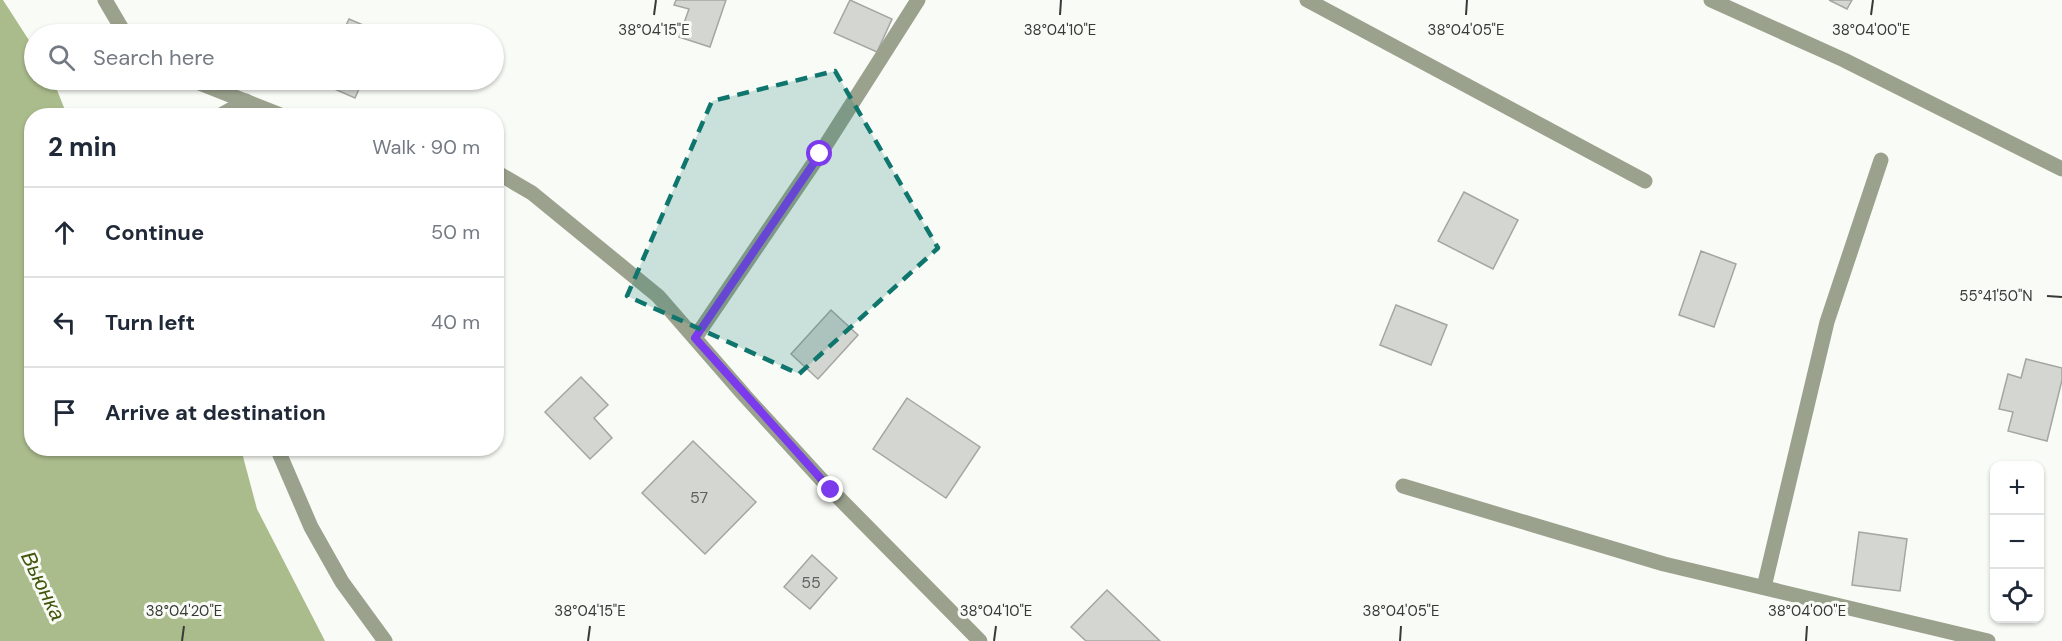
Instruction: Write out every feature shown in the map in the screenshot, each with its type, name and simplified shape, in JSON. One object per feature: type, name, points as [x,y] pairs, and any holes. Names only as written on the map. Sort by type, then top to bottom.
[{"type":"street","points":[[105,0],[118,24]]},
{"type":"street","points":[[695,338],[820,154],[918,0]]},
{"type":"street","points":[[1307,0],[1645,180]]},
{"type":"street","points":[[1711,0],[1844,60],[2062,169]]},
{"type":"street","points":[[218,90],[263,108]]},
{"type":"street","points":[[233,108],[246,101]]},
{"type":"street","points":[[1764,587],[1827,322],[1881,160]]},
{"type":"street","points":[[504,177],[532,194],[624,266],[658,296],[831,490],[980,641]]},
{"type":"street","points":[[280,456],[311,527],[342,582],[385,641]]},
{"type":"street","points":[[1403,486],[1664,564],[1988,641]]},
{"type":"highlighted area","points":[[835,71],[938,248],[799,374],[627,296],[712,101]]},
{"type":"water","name":"Вьюнка","points":[[0,0],[3,0],[24,33],[24,90],[57,90],[64,108],[24,108],[24,456],[243,456],[257,509],[325,641],[0,641]]},
{"type":"building","points":[[676,0],[726,0],[710,47],[679,37],[689,9],[674,5]]},
{"type":"building","points":[[850,0],[892,19],[877,52],[834,33]]},
{"type":"building","points":[[1829,0],[1852,0],[1847,9]]},
{"type":"building","points":[[349,19],[361,24],[347,24]]},
{"type":"building","points":[[337,90],[359,90],[355,98]]},
{"type":"building","points":[[1464,192],[1518,220],[1493,269],[1438,241]]},
{"type":"building","points":[[1701,251],[1736,264],[1714,327],[1679,315]]},
{"type":"building","points":[[1396,305],[1447,325],[1431,365],[1380,345]]},
{"type":"building","points":[[831,310],[858,335],[818,379],[791,354]]},
{"type":"building","points":[[2026,359],[2062,368],[2062,380],[2047,441],[2008,431],[2013,412],[1999,409],[2008,374],[2021,378]]},
{"type":"building","points":[[581,377],[608,405],[594,418],[612,438],[590,459],[545,412]]},
{"type":"building","points":[[907,398],[980,447],[946,498],[873,449]]},
{"type":"building","points":[[693,441],[756,502],[705,554],[642,493]]},
{"type":"building","points":[[1859,532],[1907,539],[1900,591],[1852,585]]},
{"type":"building","points":[[812,555],[837,578],[810,609],[784,587]]},
{"type":"building","points":[[1107,590],[1160,641],[1086,641],[1071,627]]},
{"type":"route","points":[[820,154],[695,338],[831,490]]}]
